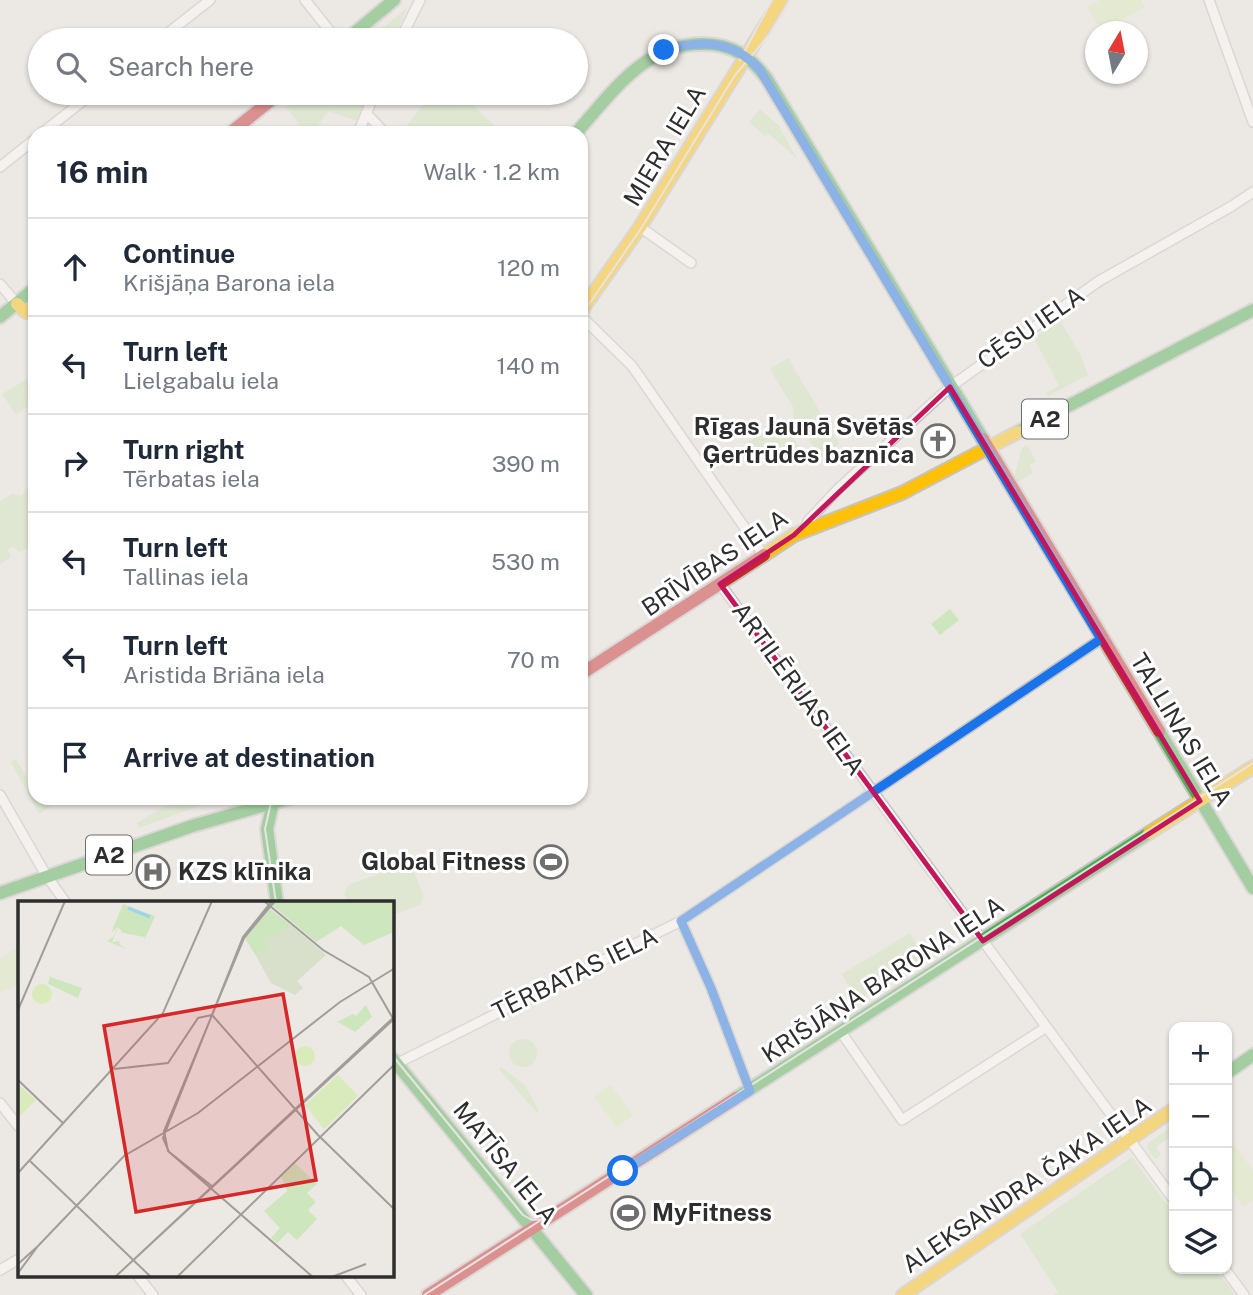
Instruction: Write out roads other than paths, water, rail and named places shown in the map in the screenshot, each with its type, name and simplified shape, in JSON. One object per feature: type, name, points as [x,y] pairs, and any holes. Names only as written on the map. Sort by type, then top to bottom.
[{"type":"main road","points":[[360,28],[394,0]]},
{"type":"main road","name":"MIERA IELA","points":[[588,304],[640,227],[781,0]]},
{"type":"main road","points":[[582,126],[628,76],[655,54],[680,46],[706,44],[727,46],[746,56]]},
{"type":"main road","name":"TALLINAS IELA","points":[[746,56],[767,79],[1253,888]]},
{"type":"main road","points":[[239,126],[265,105]]},
{"type":"main road","points":[[0,317],[28,294]]},
{"type":"main road","points":[[17,304],[28,312]]},
{"type":"main road","name":"BRĪVĪBAS IELA","points":[[588,669],[805,528],[890,498],[1253,310]]},
{"type":"main road","name":"KRIŠJĀŅA BARONA IELA","points":[[428,1295],[1253,766]]},
{"type":"main road","name":"A2","points":[[0,893],[247,805]]},
{"type":"main road","points":[[272,805],[268,837],[278,901]]},
{"type":"main road","points":[[1232,1070],[1253,1055]]},
{"type":"main road","name":"MATĪSA IELA","points":[[394,1062],[586,1295]]},
{"type":"main road","name":"ALEKSANDRA ČAKA IELA","points":[[904,1295],[1169,1113]]},
{"type":"street","points":[[174,28],[210,0]]},
{"type":"street","points":[[305,0],[327,28]]},
{"type":"street","points":[[406,28],[420,0]]},
{"type":"street","points":[[1209,0],[1253,122]]},
{"type":"street","points":[[51,126],[78,105]]},
{"type":"street","points":[[361,126],[370,105]]},
{"type":"street","points":[[366,113],[379,126]]},
{"type":"street","points":[[0,167],[28,145]]},
{"type":"street","name":"CĒSU IELA","points":[[805,528],[808,521],[838,489],[950,387],[1092,285],[1253,192]]},
{"type":"street","points":[[640,227],[691,263]]},
{"type":"street","points":[[0,284],[17,304]]},
{"type":"street","points":[[588,321],[632,366],[763,554]]},
{"type":"street","name":"ARTILĒRIJAS IELA","points":[[720,584],[1169,1193]]},
{"type":"street","name":"TĒRBATAS IELA","points":[[394,1062],[681,921],[874,794],[1101,639]]},
{"type":"street","points":[[0,795],[46,875],[65,901]]},
{"type":"street","points":[[681,921],[711,988],[750,1091]]},
{"type":"street","points":[[841,1032],[853,1044],[902,1120],[1045,1028]]},
{"type":"street","points":[[0,1103],[18,1126]]},
{"type":"street","points":[[0,1270],[18,1260]]},
{"type":"street","points":[[1229,1274],[1244,1295]]},
{"type":"street","points":[[140,1278],[153,1295]]},
{"type":"street","points":[[348,1278],[361,1295]]},
{"type":"tram line","points":[[740,60],[772,0]]},
{"type":"tram line","points":[[588,306],[642,227],[735,75],[770,34],[790,0]]},
{"type":"tram line","points":[[424,1295],[1253,763]]},
{"type":"tram line","points":[[270,805],[265,829],[276,901]]},
{"type":"tram line","points":[[394,1057],[523,1215],[532,1220],[544,1219]]},
{"type":"place","name":"Rīgas Jaunā Svētās Ģertrūdes baznīca","points":[[938,441]]},
{"type":"place","name":"Global Fitness","points":[[551,862]]},
{"type":"place","name":"KZS klīnika","points":[[153,872]]},
{"type":"place","name":"MyFitness","points":[[628,1213]]}]
